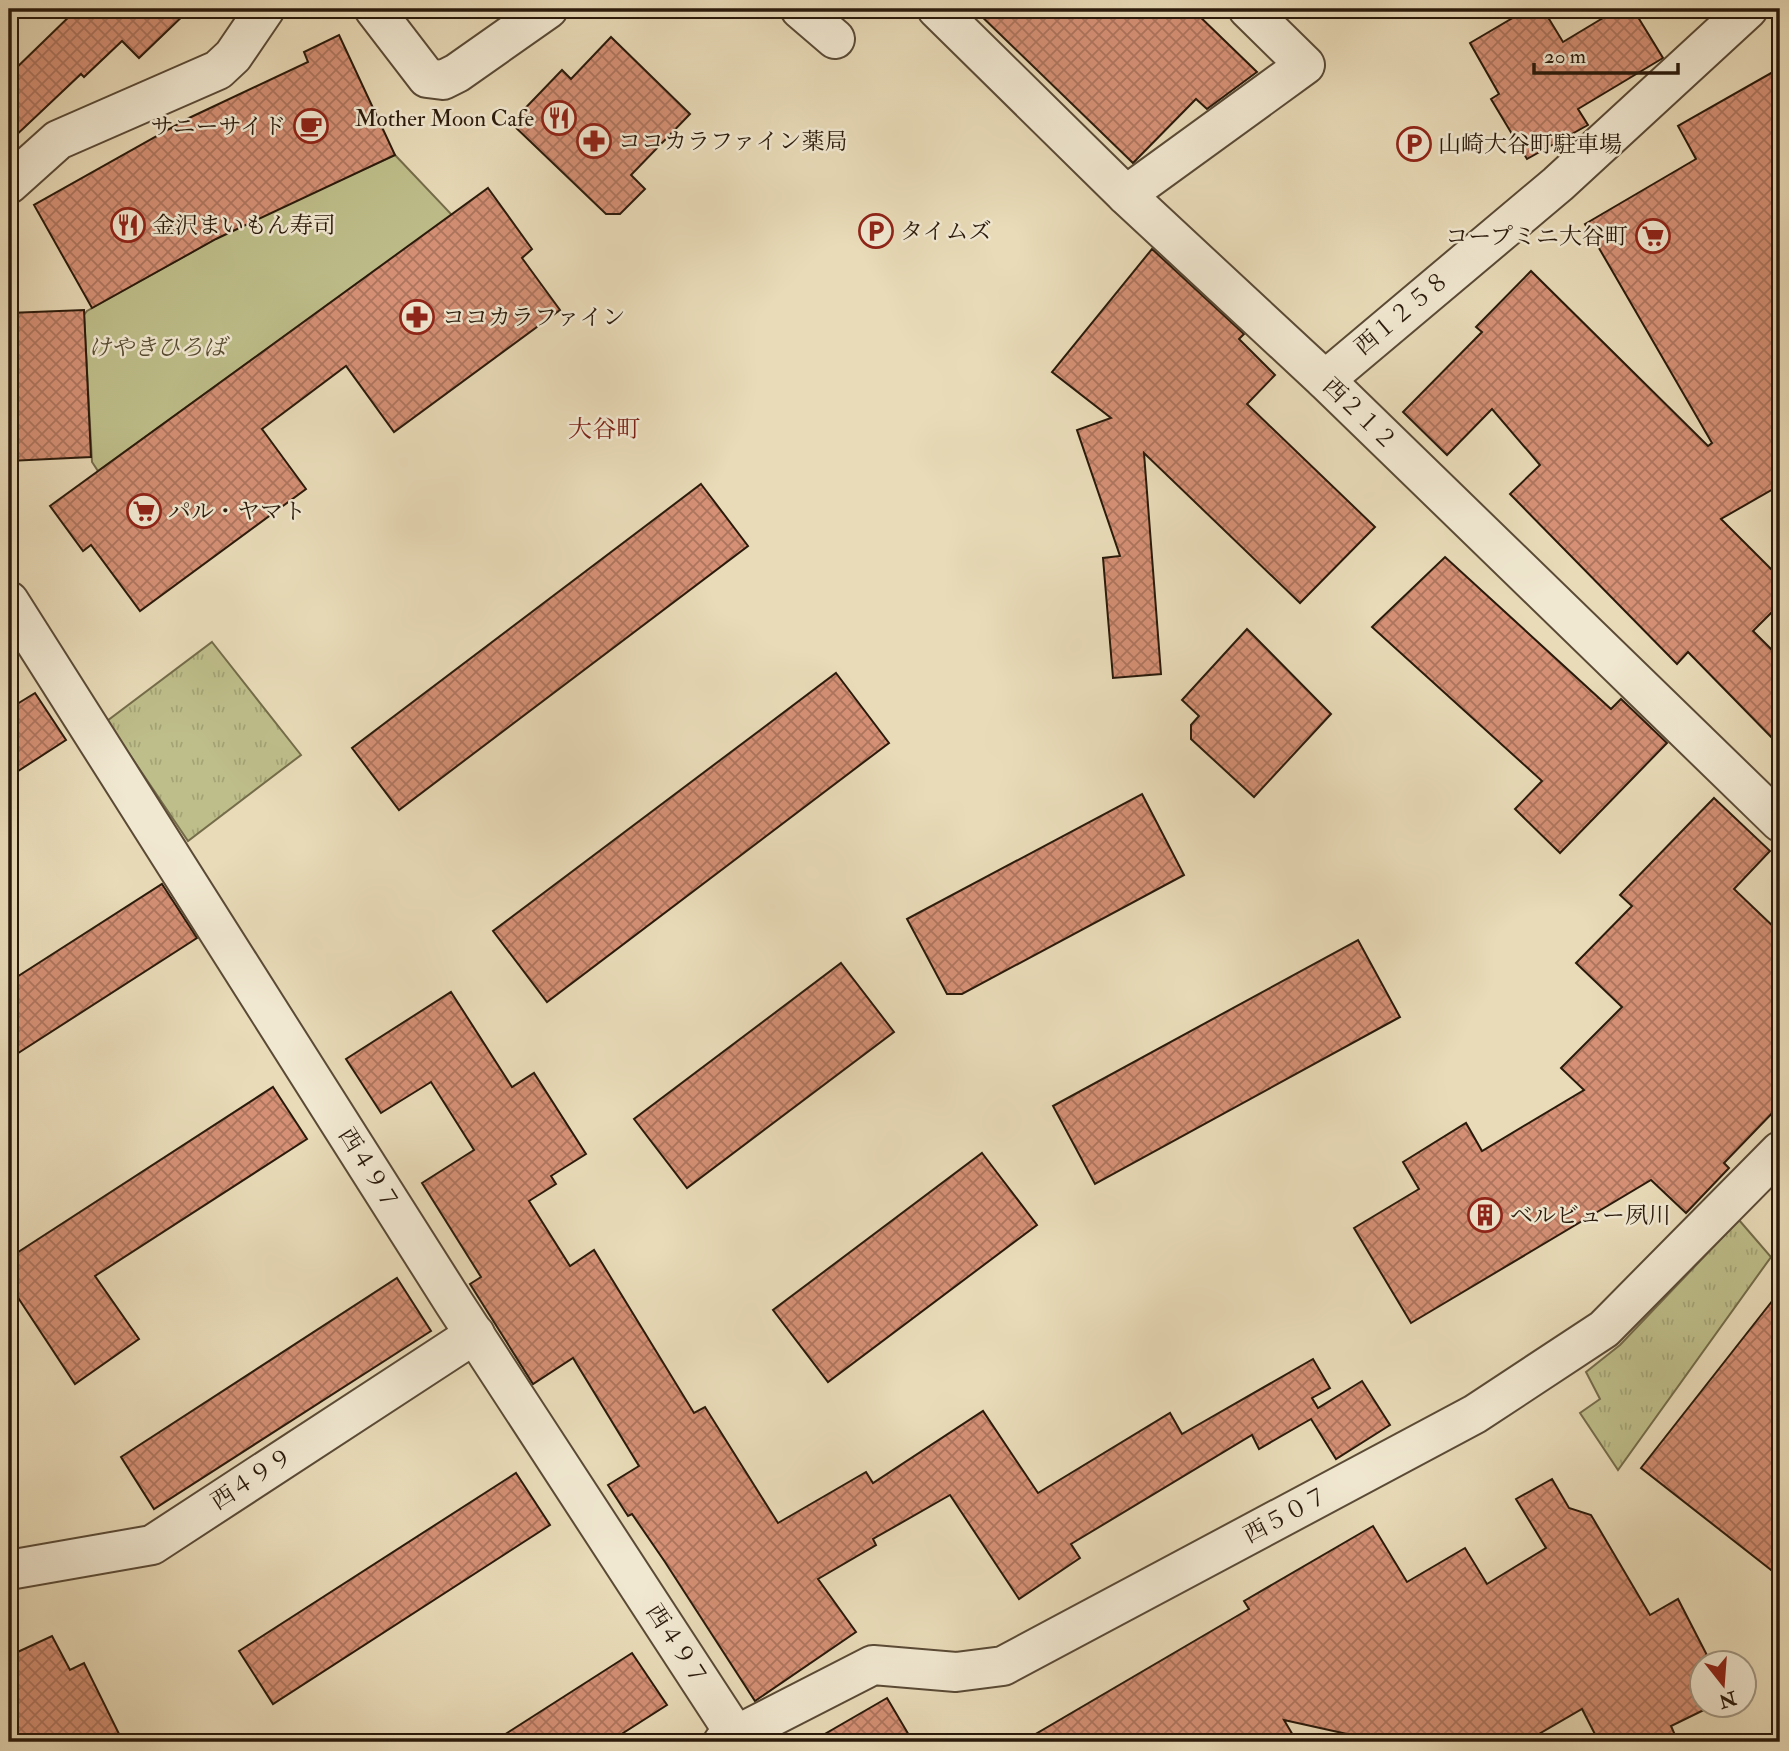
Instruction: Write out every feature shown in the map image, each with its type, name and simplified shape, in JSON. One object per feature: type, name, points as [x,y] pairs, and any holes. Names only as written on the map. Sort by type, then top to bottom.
[{"type":"street","points":[[9,184],[58,140],[218,70],[233,56],[265,9]]},
{"type":"street","points":[[375,9],[427,78],[436,81],[457,73],[548,9]]},
{"type":"street","points":[[800,9],[835,39]]},
{"type":"street","name":"西２１２","points":[[937,9],[1126,195],[1325,380],[1780,822]]},
{"type":"street","points":[[1126,195],[1305,65],[1248,9]]},
{"type":"street","name":"西１２５８","points":[[1325,380],[1558,184],[1739,16]]},
{"type":"street","name":"西４９７","points":[[9,601],[729,1738]]},
{"type":"street","name":"西５０７","points":[[729,1738],[873,1665],[956,1672],[1003,1666],[1475,1414],[1604,1329],[1780,1151]]},
{"type":"street","name":"西４９９","points":[[9,1570],[152,1545],[475,1334]]},
{"type":"green space","name":"けやきひろば","points":[[395,155],[452,215],[98,471],[92,462],[84,315],[87,311],[233,229]]},
{"type":"green space","points":[[212,642],[301,755],[188,841],[107,721]]},
{"type":"green space","points":[[1739,1220],[1771,1257],[1618,1470],[1580,1413],[1600,1399],[1586,1372],[1620,1345]]},
{"type":"building","points":[[77,9],[190,9],[139,58],[122,41],[84,77],[81,74],[9,142],[9,75]]},
{"type":"building","points":[[974,9],[1192,9],[1257,72],[1207,109],[1196,99],[1133,163]]},
{"type":"building","points":[[1528,9],[1543,9],[1563,42],[1618,9],[1633,9],[1663,58],[1578,109],[1588,125],[1527,159],[1491,99],[1499,94],[1470,43]]},
{"type":"building","points":[[339,35],[395,155],[216,239],[92,308],[34,205],[189,118],[308,62],[304,52]]},
{"type":"building","points":[[611,37],[690,114],[631,175],[645,189],[620,214],[606,214],[511,123],[562,70],[571,79]]},
{"type":"building","points":[[1780,68],[1780,485],[1721,519],[1780,578],[1780,604],[1753,631],[1780,658],[1780,746],[1688,652],[1677,664],[1510,494],[1540,465],[1492,409],[1447,455],[1403,412],[1482,332],[1476,327],[1531,271],[1708,446],[1712,443],[1585,224],[1696,159],[1678,126]]},
{"type":"building","points":[[488,188],[532,249],[522,258],[560,310],[394,432],[346,366],[262,429],[306,489],[140,611],[91,545],[83,551],[50,506]]},
{"type":"building","points":[[1152,249],[1244,334],[1239,339],[1275,375],[1247,404],[1375,527],[1300,603],[1144,453],[1161,674],[1113,678],[1103,558],[1120,556],[1077,430],[1111,418],[1052,372]]},
{"type":"building","points":[[84,310],[91,457],[9,461],[9,313]]},
{"type":"building","points":[[701,484],[748,546],[399,810],[352,748]]},
{"type":"building","points":[[1445,557],[1611,709],[1621,699],[1667,743],[1560,853],[1515,809],[1542,781],[1372,627]]},
{"type":"building","points":[[1247,629],[1331,714],[1254,797],[1191,739],[1191,725],[1199,716],[1182,700]]},
{"type":"building","points":[[836,673],[889,743],[547,1002],[493,931]]},
{"type":"building","points":[[35,693],[66,740],[9,777],[9,709]]},
{"type":"building","points":[[1142,794],[1184,875],[962,994],[947,994],[907,919]]},
{"type":"building","points":[[1714,798],[1770,851],[1734,889],[1780,933],[1780,1105],[1724,1163],[1729,1168],[1686,1213],[1651,1180],[1411,1323],[1354,1228],[1419,1189],[1403,1162],[1466,1123],[1482,1151],[1584,1090],[1561,1068],[1622,1007],[1576,963],[1632,906],[1620,895]]},
{"type":"building","points":[[162,884],[197,938],[9,1059],[9,982]]},
{"type":"building","points":[[1358,940],[1400,1017],[1095,1184],[1053,1106]]},
{"type":"building","points":[[841,963],[894,1032],[687,1188],[634,1119]]},
{"type":"building","points":[[451,992],[512,1087],[534,1073],[586,1154],[551,1176],[556,1184],[529,1201],[570,1266],[594,1250],[694,1413],[705,1407],[778,1523],[866,1472],[873,1483],[983,1411],[1038,1493],[1170,1413],[1182,1434],[1313,1359],[1330,1388],[1312,1398],[1318,1408],[1362,1381],[1390,1425],[1336,1459],[1311,1419],[1259,1449],[1252,1435],[1071,1544],[1080,1558],[1019,1599],[950,1495],[873,1539],[876,1545],[818,1579],[856,1632],[755,1701],[665,1562],[632,1514],[628,1516],[608,1485],[639,1466],[573,1358],[533,1384],[470,1284],[481,1277],[422,1183],[474,1150],[431,1082],[381,1113],[346,1059]]},
{"type":"building","points":[[273,1087],[307,1139],[95,1276],[139,1339],[75,1384],[9,1284],[9,1258]]},
{"type":"building","points":[[982,1153],[1037,1225],[828,1382],[773,1310]]},
{"type":"building","points":[[397,1278],[431,1331],[154,1509],[121,1457]]},
{"type":"building","points":[[1780,1291],[1780,1577],[1641,1468]]},
{"type":"building","points":[[516,1473],[550,1525],[273,1704],[239,1651]]},
{"type":"building","points":[[1552,1479],[1569,1508],[1591,1515],[1650,1615],[1678,1599],[1704,1650],[1688,1650],[1688,1718],[1671,1726],[1678,1742],[1599,1742],[1582,1709],[1525,1742],[1383,1742],[1284,1720],[1297,1742],[1022,1742],[1249,1609],[1244,1601],[1373,1526],[1407,1582],[1465,1548],[1487,1584],[1546,1548],[1516,1499]]},
{"type":"building","points":[[52,1636],[70,1670],[84,1663],[123,1742],[9,1742],[9,1656]]},
{"type":"building","points":[[632,1653],[667,1705],[609,1742],[493,1742]]},
{"type":"building","points":[[887,1698],[913,1742],[811,1742]]},
{"type":"place","name":"Mother Moon Cafe","points":[[559,118]]},
{"type":"place","name":"サニーサイド","points":[[311,126]]},
{"type":"place","name":"ココカラファイン薬局","points":[[594,141]]},
{"type":"place","name":"山崎大谷町駐車場","points":[[1414,144]]},
{"type":"place","name":"金沢まいもん寿司","points":[[128,225]]},
{"type":"place","name":"タイムズ","points":[[876,231]]},
{"type":"place","name":"コープミニ大谷町","points":[[1653,236]]},
{"type":"place","name":"ココカラファイン","points":[[417,317]]},
{"type":"place","name":"パル・ヤマト","points":[[144,511]]},
{"type":"place","name":"ベルビュー夙川","points":[[1485,1215]]},
{"type":"district","name":"大谷町","points":[[604,429]]}]
